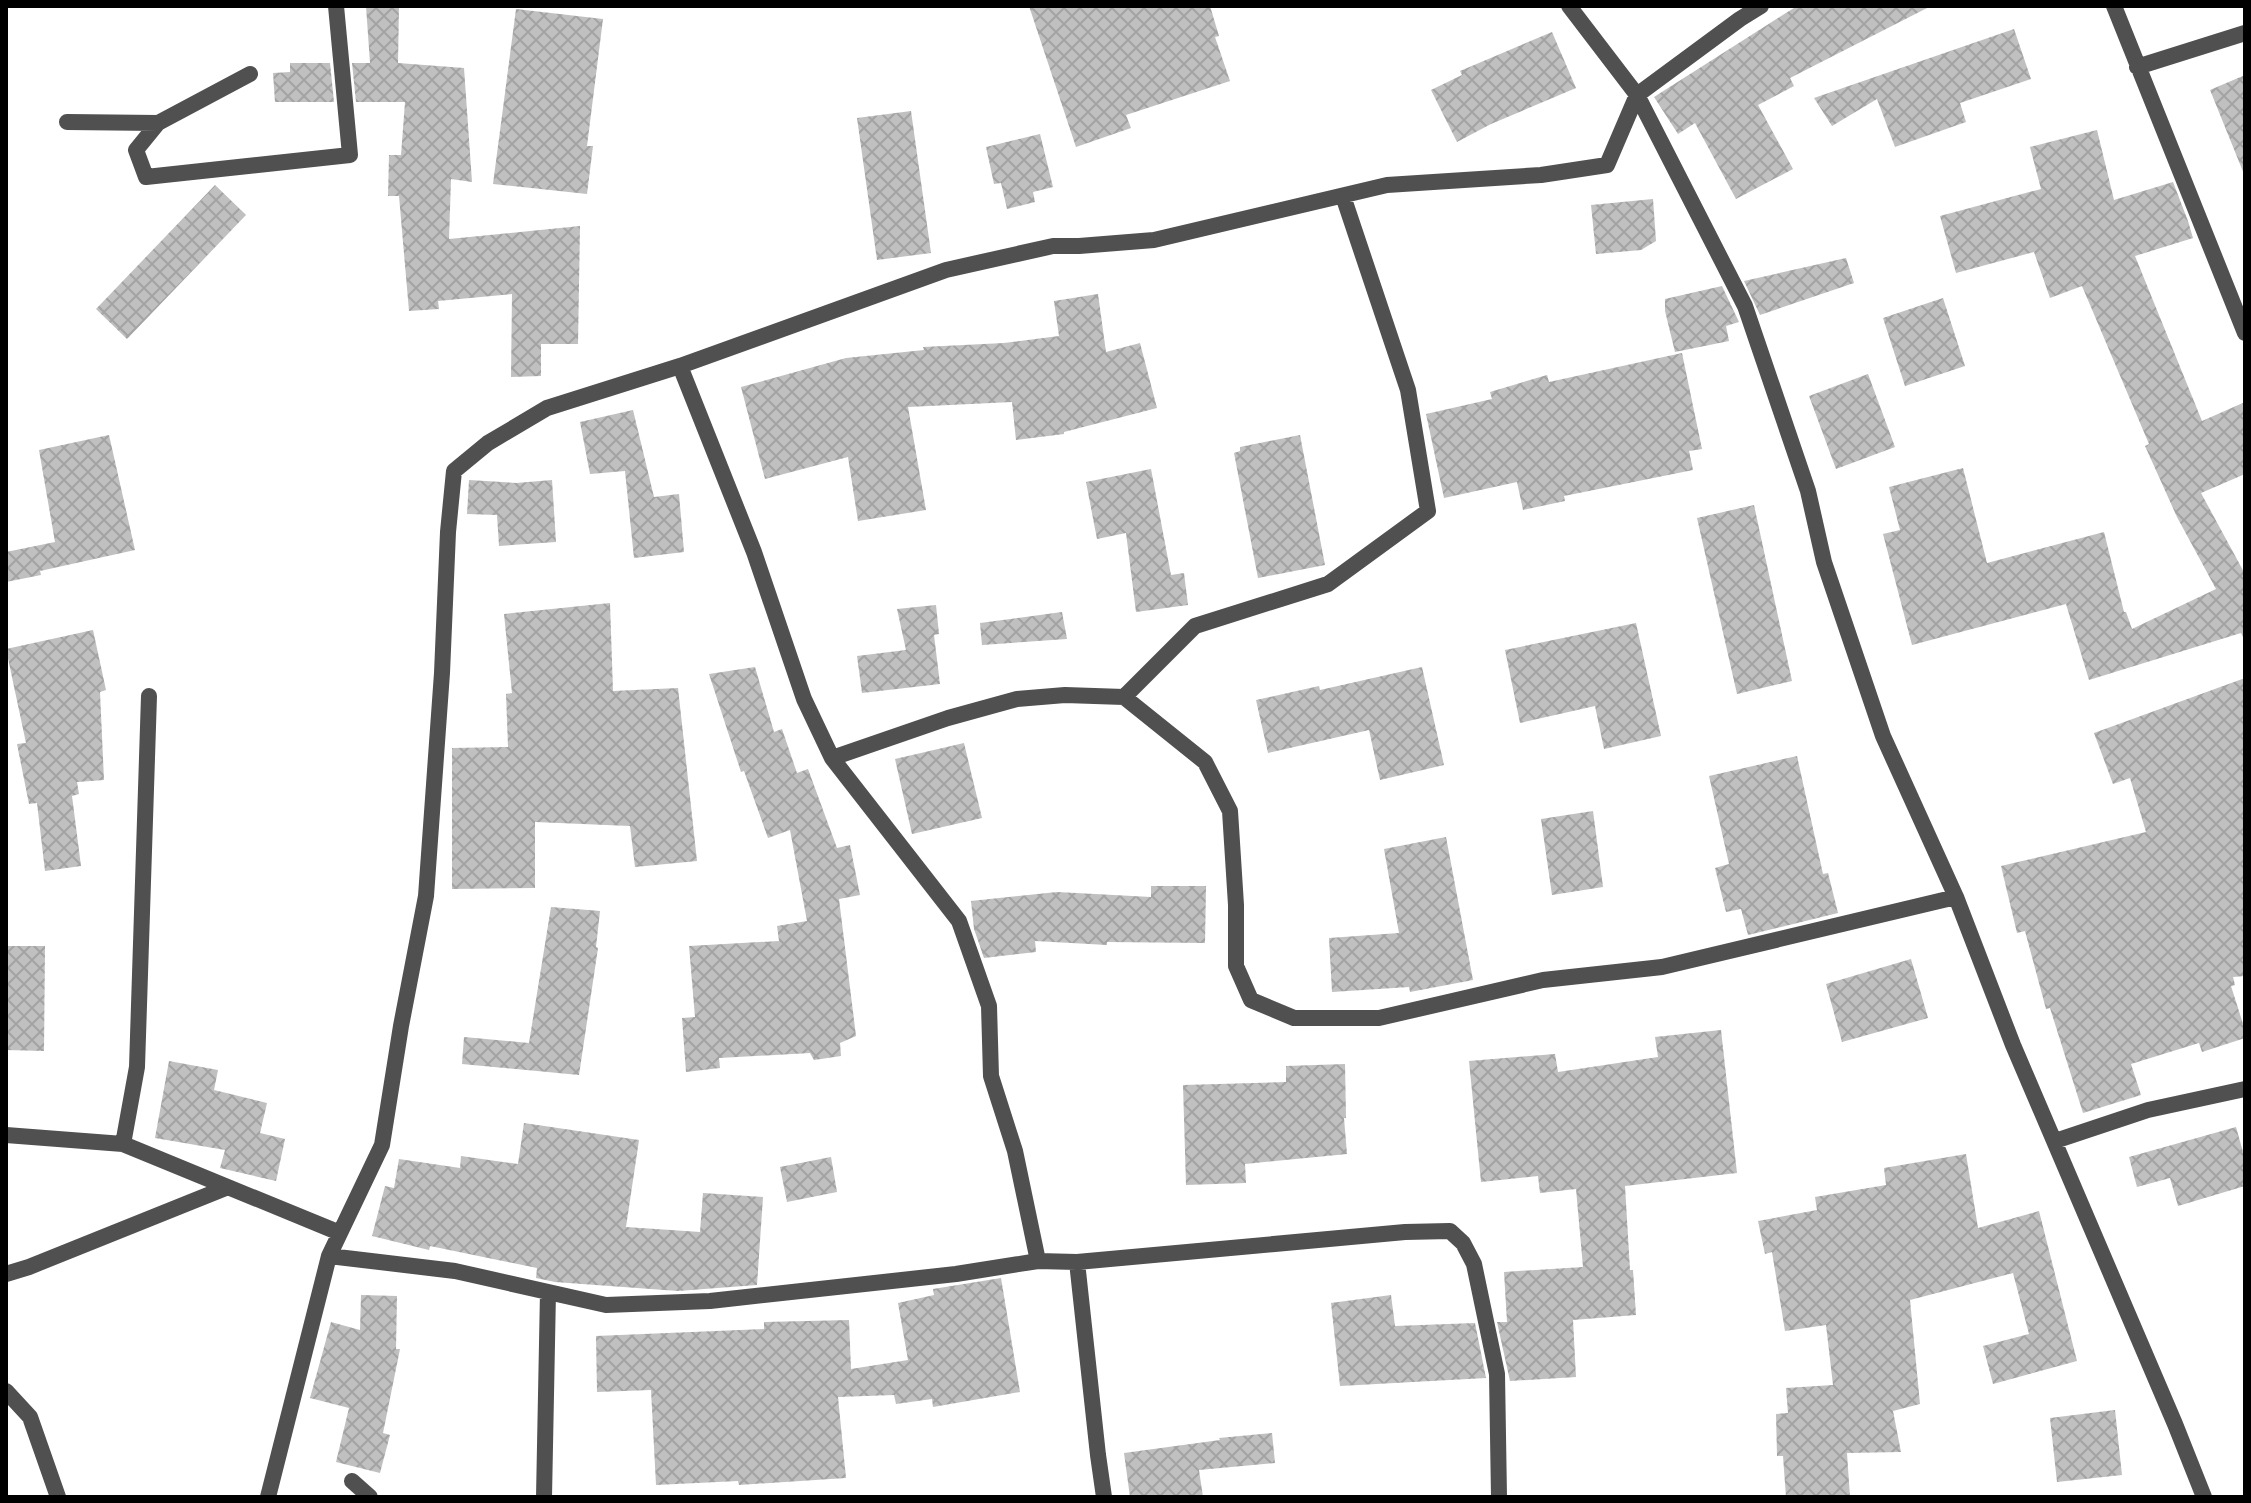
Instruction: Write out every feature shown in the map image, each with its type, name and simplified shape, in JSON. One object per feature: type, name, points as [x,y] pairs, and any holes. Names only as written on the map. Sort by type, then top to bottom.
[{"type":"street","points":[[250,74],[158,123],[136,150],[146,177],[350,155],[336,6]]},
{"type":"street","points":[[1569,6],[1637,95],[1745,306],[1808,491],[1824,562],[1883,736],[1956,897],[2013,1045],[2204,1497]]},
{"type":"street","points":[[268,1497],[329,1256],[382,1145],[426,896],[454,471],[488,443],[547,408],[680,366],[946,270],[1053,246],[1154,240],[1387,185],[1541,175],[1607,165],[1637,95],[1761,6]]},
{"type":"street","points":[[2114,6],[2245,333]]},
{"type":"street","points":[[2137,67],[2245,33]]},
{"type":"street","points":[[67,122],[158,123]]},
{"type":"street","points":[[1124,697],[1195,626],[1328,584],[1428,511],[1408,390],[1343,196]]},
{"type":"street","points":[[680,366],[754,552],[804,699],[832,758],[959,921],[989,1006],[991,1076],[1015,1151],[1038,1261]]},
{"type":"street","points":[[832,758],[948,718],[1017,699],[1065,695],[1124,697],[1205,762],[1230,811],[1236,966],[1251,1000],[1294,1018],[1379,1018],[1543,980],[1662,967],[1956,897]]},
{"type":"street","points":[[123,1144],[137,1067],[149,696]]},
{"type":"street","points":[[2055,1141],[2148,1110],[2245,1089]]},
{"type":"street","points":[[6,1135],[123,1144],[340,1233]]},
{"type":"street","points":[[6,1274],[228,1187]]},
{"type":"street","points":[[329,1256],[455,1271],[606,1305],[710,1301],[956,1274],[1038,1261],[1077,1262],[1405,1232],[1450,1231],[1463,1243],[1474,1264],[1497,1374],[1499,1497]]},
{"type":"street","points":[[1077,1262],[1104,1497]]},
{"type":"street","points":[[544,1497],[548,1292]]},
{"type":"street","points":[[6,1391],[30,1417],[58,1497]]},
{"type":"street","points":[[352,1481],[370,1497]]},
{"type":"building","points":[[366,6],[399,6],[398,63],[464,68],[472,182],[451,179],[449,239],[580,226],[578,344],[541,344],[541,376],[511,377],[512,294],[438,301],[439,309],[409,311],[399,196],[388,196],[389,155],[401,155],[405,102],[356,102],[352,63],[370,63]]},
{"type":"building","points":[[1029,6],[1210,6],[1219,36],[1215,37],[1230,81],[1126,115],[1131,128],[1076,147]]},
{"type":"building","points":[[1797,6],[1931,6],[1790,78],[1794,86],[1758,105],[1793,169],[1736,199],[1695,123],[1678,134],[1654,97]]},
{"type":"building","points":[[516,9],[603,19],[587,146],[593,146],[587,194],[493,184]]},
{"type":"building","points":[[2014,29],[2031,79],[1960,103],[1966,122],[1895,147],[1877,99],[1832,126],[1814,98]]},
{"type":"building","points":[[1552,32],[1576,88],[1457,142],[1431,90],[1462,75],[1460,71]]},
{"type":"building","points":[[290,63],[330,63],[334,102],[275,102],[273,73],[290,72]]},
{"type":"building","points":[[2245,75],[2245,173],[2244,174],[2210,90]]},
{"type":"building","points":[[911,111],[931,253],[877,260],[857,118]]},
{"type":"building","points":[[2097,130],[2114,200],[2173,182],[2188,221],[2193,238],[2135,256],[2202,421],[2245,402],[2245,474],[2201,493],[2245,574],[2245,641],[2241,633],[2089,680],[2066,604],[1912,645],[1883,534],[1900,530],[1889,487],[1963,468],[1987,563],[2104,532],[2124,612],[2132,629],[2216,589],[2177,517],[2145,446],[2149,444],[2082,286],[2050,298],[2034,252],[1956,273],[1940,216],[2041,189],[2030,147]]},
{"type":"building","points":[[1040,134],[1053,187],[1033,192],[1035,202],[1007,209],[1001,183],[994,184],[986,147]]},
{"type":"building","points":[[215,185],[246,215],[127,339],[96,309]]},
{"type":"building","points":[[1653,199],[1656,241],[1641,250],[1596,254],[1591,205]]},
{"type":"building","points":[[1846,258],[1854,283],[1760,315],[1744,281]]},
{"type":"building","points":[[1722,286],[1739,322],[1726,326],[1729,341],[1675,352],[1665,299]]},
{"type":"building","points":[[1098,294],[1106,352],[1140,343],[1157,408],[1064,434],[1016,440],[1012,402],[908,407],[926,510],[858,521],[848,457],[765,479],[741,387],[846,358],[924,350],[923,347],[1004,343],[1059,336],[1054,301]]},
{"type":"building","points":[[1943,298],[1965,366],[1905,386],[1883,318]]},
{"type":"building","points":[[1682,353],[1702,449],[1689,451],[1693,470],[1564,496],[1565,501],[1523,510],[1517,482],[1444,498],[1426,414],[1492,399],[1490,392],[1547,375],[1549,382]]},
{"type":"building","points":[[1868,374],[1895,447],[1836,469],[1809,396]]},
{"type":"building","points":[[633,410],[654,497],[679,494],[684,552],[634,558],[625,471],[590,474],[580,422]]},
{"type":"building","points":[[109,435],[135,550],[40,571],[41,575],[6,582],[6,552],[55,542],[39,450]]},
{"type":"building","points":[[1300,435],[1325,565],[1258,578],[1234,453],[1240,451],[1240,447]]},
{"type":"building","points":[[1151,469],[1171,575],[1184,573],[1188,605],[1136,612],[1126,533],[1097,539],[1086,482]]},
{"type":"building","points":[[469,480],[516,483],[552,480],[556,542],[499,546],[497,515],[467,514]]},
{"type":"building","points":[[1754,505],[1792,681],[1737,694],[1697,518]]},
{"type":"building","points":[[610,603],[613,691],[678,688],[697,861],[635,867],[630,826],[535,822],[535,888],[452,889],[452,748],[508,747],[506,694],[512,693],[504,614]]},
{"type":"building","points":[[936,605],[939,634],[934,635],[940,684],[862,693],[857,656],[906,650],[897,609]]},
{"type":"building","points":[[1062,612],[1067,639],[982,645],[980,623]]},
{"type":"building","points":[[1636,623],[1661,736],[1604,749],[1595,706],[1520,723],[1505,650]]},
{"type":"building","points":[[93,630],[106,690],[100,692],[104,780],[77,782],[79,794],[72,796],[81,866],[45,871],[37,803],[29,804],[17,744],[26,743],[6,649]]},
{"type":"building","points":[[755,667],[774,732],[782,729],[797,773],[808,769],[837,848],[850,845],[860,895],[839,899],[856,1036],[840,1043],[841,1056],[814,1060],[810,1053],[719,1058],[720,1068],[686,1072],[682,1018],[695,1017],[689,946],[779,941],[777,926],[807,921],[790,830],[768,838],[744,771],[741,772],[709,674]]},
{"type":"building","points":[[1422,667],[1444,765],[1380,780],[1369,730],[1268,753],[1256,700],[1319,686],[1320,690]]},
{"type":"building","points":[[2245,678],[2245,976],[2233,977],[2235,985],[2231,986],[2245,1038],[2202,1052],[2199,1043],[2131,1064],[2141,1095],[2083,1113],[2050,1008],[2046,1009],[2025,931],[2017,933],[2001,866],[2146,832],[2130,778],[2113,784],[2094,733]]},
{"type":"building","points":[[964,743],[982,818],[912,834],[895,759]]},
{"type":"building","points":[[1797,756],[1823,874],[1828,873],[1838,913],[1748,935],[1741,909],[1726,912],[1715,868],[1729,864],[1709,776]]},
{"type":"building","points":[[1593,811],[1603,887],[1552,895],[1541,819]]},
{"type":"building","points":[[1446,837],[1473,980],[1410,992],[1409,987],[1332,992],[1329,938],[1399,933],[1384,849]]},
{"type":"building","points":[[1151,886],[1206,886],[1205,943],[1107,942],[1107,945],[1035,941],[1036,952],[984,958],[974,929],[971,901],[1057,892],[1151,897]]},
{"type":"building","points":[[551,907],[600,911],[598,948],[579,1075],[462,1064],[464,1037],[529,1043]]},
{"type":"building","points":[[6,946],[45,946],[44,1051],[6,1050]]},
{"type":"building","points":[[1911,959],[1928,1018],[1842,1042],[1826,984]]},
{"type":"building","points":[[1721,1030],[1737,1173],[1625,1186],[1636,1315],[1573,1320],[1576,1377],[1510,1381],[1497,1322],[1507,1322],[1504,1272],[1583,1267],[1576,1189],[1540,1193],[1538,1176],[1481,1182],[1469,1061],[1555,1054],[1558,1072],[1658,1057],[1655,1037]]},
{"type":"building","points":[[169,1061],[218,1070],[214,1090],[267,1103],[260,1133],[285,1139],[276,1181],[220,1168],[225,1150],[155,1138]]},
{"type":"building","points":[[1345,1064],[1347,1154],[1245,1164],[1246,1183],[1186,1185],[1183,1085],[1286,1082],[1286,1066]]},
{"type":"building","points":[[524,1123],[639,1140],[626,1227],[700,1232],[703,1193],[763,1197],[757,1285],[678,1291],[555,1282],[536,1278],[537,1268],[430,1246],[429,1250],[372,1236],[385,1186],[394,1188],[399,1159],[460,1168],[461,1156],[518,1164]]},
{"type":"building","points":[[2236,1127],[2245,1159],[2245,1186],[2178,1206],[2170,1178],[2137,1187],[2129,1157]]},
{"type":"building","points":[[1966,1154],[1978,1228],[2039,1211],[2077,1361],[1993,1384],[1983,1346],[2029,1334],[2013,1273],[1910,1300],[1920,1404],[1893,1411],[1901,1452],[1847,1453],[1850,1497],[1786,1497],[1783,1456],[1777,1456],[1776,1414],[1788,1413],[1786,1388],[1833,1385],[1826,1325],[1785,1331],[1772,1252],[1765,1254],[1758,1221],[1817,1210],[1815,1197],[1886,1185],[1884,1168]]},
{"type":"building","points":[[831,1157],[837,1192],[787,1202],[780,1167]]},
{"type":"building","points":[[1001,1278],[1020,1392],[933,1407],[932,1399],[896,1404],[894,1395],[838,1397],[846,1478],[739,1485],[738,1481],[656,1485],[651,1390],[597,1392],[596,1336],[764,1329],[764,1322],[849,1320],[851,1369],[908,1360],[898,1303],[934,1295],[933,1289]]},
{"type":"building","points":[[361,1295],[397,1296],[396,1349],[400,1349],[383,1433],[390,1435],[380,1473],[336,1462],[349,1408],[310,1398],[331,1322],[360,1330]]},
{"type":"building","points":[[1391,1295],[1395,1326],[1475,1323],[1486,1378],[1340,1386],[1331,1303]]},
{"type":"building","points":[[2115,1410],[2122,1475],[2057,1482],[2050,1418]]},
{"type":"building","points":[[1272,1433],[1275,1463],[1199,1470],[1203,1497],[1130,1497],[1124,1453]]}]
